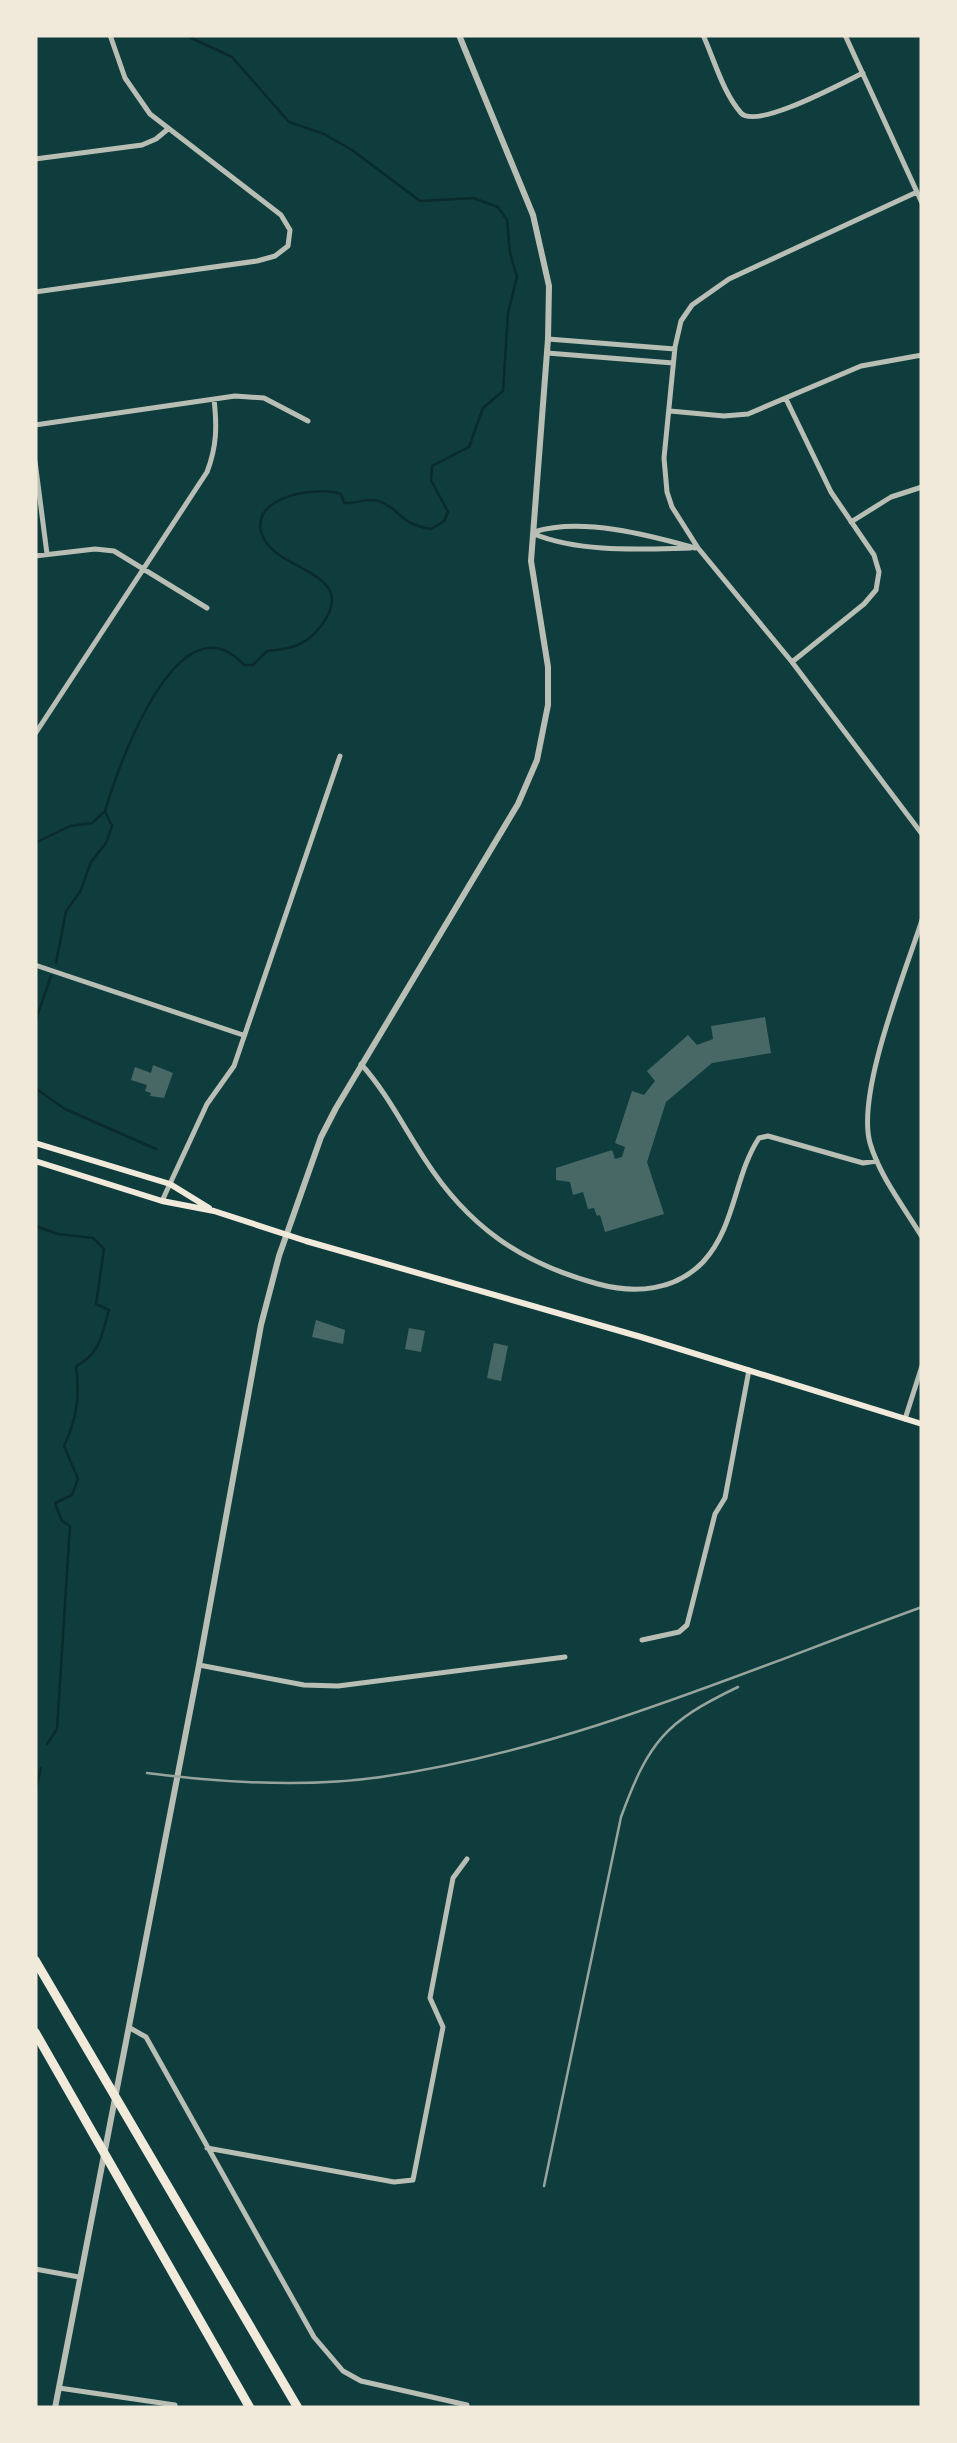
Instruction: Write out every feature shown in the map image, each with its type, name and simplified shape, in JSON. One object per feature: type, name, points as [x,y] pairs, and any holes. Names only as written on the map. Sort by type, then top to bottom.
[{"type":"highway","points":[[35,1960],[298,2408]]},
{"type":"highway","points":[[35,2032],[250,2408]]},
{"type":"main road","points":[[35,1143],[170,1184],[214,1211]]},
{"type":"main road","points":[[35,1161],[922,1424]]},
{"type":"street","points":[[35,292],[266,259],[288,246],[290,230],[281,215],[168,129],[136,97],[110,35]]},
{"type":"street","points":[[55,2408],[261,1325],[279,1256],[321,1137],[510,818],[537,760],[546,726],[549,688],[533,584],[532,532],[548,339],[548,286],[537,228],[459,35]]},
{"type":"street","points":[[704,35],[731,95],[748,118],[771,115],[863,73]]},
{"type":"street","points":[[845,35],[922,203]]},
{"type":"street","points":[[35,159],[142,144],[156,140],[168,129]]},
{"type":"street","points":[[918,192],[708,290],[692,305],[681,321],[675,349],[664,458],[672,507],[698,548],[792,662],[922,834]]},
{"type":"street","points":[[548,339],[675,349]]},
{"type":"street","points":[[547,354],[673,363]]},
{"type":"street","points":[[670,412],[724,416],[756,411],[861,366],[922,354]]},
{"type":"street","points":[[35,425],[214,399],[264,398],[308,422]]},
{"type":"street","points":[[786,398],[831,492],[878,564],[876,590],[792,662]]},
{"type":"street","points":[[35,734],[207,472],[217,434],[214,399]]},
{"type":"street","points":[[35,461],[48,554]]},
{"type":"street","points":[[850,522],[891,497],[922,486]]},
{"type":"street","points":[[532,532],[552,526],[640,532],[698,548]]},
{"type":"street","points":[[532,532],[553,542],[643,549],[698,548]]},
{"type":"street","points":[[35,556],[104,548],[122,554],[208,608]]},
{"type":"street","points":[[162,1201],[205,1107],[234,1066],[340,756]]},
{"type":"street","points":[[922,920],[872,1076],[866,1112],[877,1162],[922,1237]]},
{"type":"street","points":[[35,965],[244,1035]]},
{"type":"street","points":[[361,1064],[381,1085],[440,1180],[488,1232],[516,1252],[560,1274],[627,1290],[652,1289],[673,1282],[707,1258],[724,1232],[759,1138],[768,1136],[863,1164],[877,1162]]},
{"type":"street","points":[[904,1419],[922,1366]]},
{"type":"street","points":[[642,1640],[666,1636],[687,1626],[715,1514],[725,1498],[748,1370]]},
{"type":"street","points":[[199,1665],[304,1685],[338,1686],[565,1657]]},
{"type":"street","points":[[208,2148],[394,2182],[412,2180],[443,2026],[430,1998],[454,1878],[468,1859]]},
{"type":"street","points":[[127,2027],[146,2037],[314,2337],[330,2358],[361,2381],[467,2405]]},
{"type":"street","points":[[35,2269],[79,2277]]},
{"type":"street","points":[[59,2388],[175,2405]]},
{"type":"building","points":[[765,1017],[771,1053],[712,1063],[666,1102],[647,1162],[664,1214],[605,1232],[600,1215],[594,1208],[588,1209],[583,1192],[573,1195],[570,1182],[556,1180],[556,1168],[612,1150],[615,1159],[622,1157],[625,1147],[615,1143],[632,1091],[644,1095],[655,1081],[647,1071],[688,1035],[697,1045],[713,1039],[711,1026]]},
{"type":"building","points":[[153,1065],[173,1073],[164,1098],[150,1096],[145,1091],[147,1085],[131,1080],[135,1067],[151,1073]]},
{"type":"building","points":[[316,1320],[345,1330],[343,1344],[312,1337]]},
{"type":"building","points":[[409,1328],[425,1331],[421,1352],[405,1349]]},
{"type":"building","points":[[494,1343],[508,1346],[501,1381],[487,1378]]},
{"type":"waterway","points":[[56,963],[66,911],[80,892],[91,862],[106,843],[112,826],[105,811],[123,759],[155,694],[175,668],[197,651],[220,649],[244,665],[253,665],[267,651],[309,638],[331,608],[331,595],[325,584],[273,550],[264,539],[260,525],[264,513],[272,504],[300,493],[329,492],[341,494],[344,503],[379,501],[412,524],[431,529],[444,521],[448,512],[431,480],[432,466],[469,447],[483,408],[503,391],[508,313],[517,277],[507,220],[498,207],[473,198],[420,201],[352,150],[324,134],[289,122],[232,57],[185,35]]},
{"type":"waterway","points":[[35,843],[70,826],[92,823],[105,811]]},
{"type":"waterway","points":[[35,1022],[51,976]]},
{"type":"waterway","points":[[35,1088],[65,1109],[156,1149]]},
{"type":"waterway","points":[[35,1226],[58,1234],[93,1238],[104,1249],[96,1304],[109,1310],[95,1350],[76,1366],[76,1407],[64,1446],[78,1479],[72,1495],[55,1503],[62,1521],[70,1526],[57,1729],[47,1744]]},
{"type":"waterway","points":[[35,1791],[41,1768]]},
{"type":"railway","points":[[147,1773],[293,1783],[381,1777],[451,1765],[655,1706],[922,1607]]},
{"type":"railway","points":[[544,2186],[621,1817],[631,1791],[651,1752],[676,1723],[738,1687]]}]
